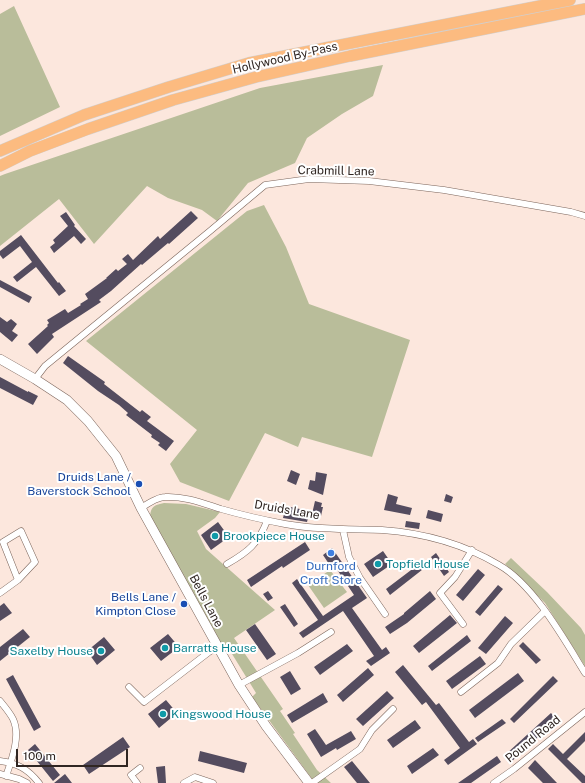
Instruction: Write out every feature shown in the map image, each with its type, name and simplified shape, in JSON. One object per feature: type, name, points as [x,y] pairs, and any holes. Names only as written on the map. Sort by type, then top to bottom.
[{"type":"highway","name":"Hollywood By-Pass","points":[[0,151],[84,115],[249,63],[570,0]]},
{"type":"highway","name":"Hollywood By-Pass","points":[[0,166],[30,151],[88,129],[173,100],[248,79],[350,56],[585,9]]},
{"type":"street","name":"Crabmill Lane","points":[[35,379],[46,366],[265,185],[309,179],[369,181],[444,190],[571,212],[585,216]]},
{"type":"street","points":[[0,359],[35,379],[67,400],[88,421],[116,456],[141,508]]},
{"type":"street","name":"Druids Lane","points":[[141,508],[163,496],[194,500],[267,521],[298,527],[403,532],[452,542],[472,550],[511,572],[520,580],[545,611],[585,672]]},
{"type":"street","name":"Bells Lane","points":[[141,508],[239,685],[270,732],[310,783]]},
{"type":"street","points":[[227,564],[255,545],[267,521]]},
{"type":"street","points":[[0,593],[18,580],[35,562],[21,530],[3,542],[18,580]]},
{"type":"street","points":[[344,530],[349,557],[360,578],[385,614]]},
{"type":"street","points":[[463,624],[440,593],[455,576],[472,550]]},
{"type":"street","points":[[461,692],[498,663],[511,644],[545,611]]},
{"type":"street","points":[[239,685],[331,632]]},
{"type":"street","points":[[129,687],[144,702],[217,647]]},
{"type":"street","points":[[0,701],[14,719],[16,728],[16,738],[11,762],[3,775],[27,783]]},
{"type":"street","points":[[310,783],[360,749],[372,730],[393,709]]},
{"type":"street","name":"Pound Road","points":[[494,783],[514,769],[585,712]]},
{"type":"street","points":[[0,761],[11,762],[24,767],[39,783]]},
{"type":"street","points":[[137,783],[131,775],[140,768]]},
{"type":"street","points":[[184,783],[195,777],[213,783]]},
{"type":"green space","points":[[14,6],[60,107],[0,136],[0,14]]},
{"type":"green space","points":[[383,65],[373,96],[342,114],[307,138],[295,163],[248,183],[217,221],[202,210],[168,198],[147,186],[94,244],[59,199],[0,246],[0,176],[260,88]]},
{"type":"green space","points":[[264,205],[286,247],[309,304],[410,340],[372,457],[302,437],[298,447],[265,433],[229,501],[180,482],[170,464],[197,430],[86,341],[247,211]]},
{"type":"green space","points":[[164,503],[186,504],[220,512],[215,518],[197,531],[206,549],[275,610],[234,638],[283,709],[280,711],[295,733],[293,734],[317,770],[331,783],[315,783],[252,697],[256,693],[229,649],[224,651],[150,516],[151,510],[154,506]]},
{"type":"green space","points":[[511,558],[547,592],[581,628],[585,635],[585,666],[545,603],[505,564]]},
{"type":"green space","points":[[330,570],[347,592],[324,608],[308,585]]},
{"type":"building","points":[[191,211],[198,218],[169,244],[168,243],[142,265],[141,264],[99,300],[101,302],[52,334],[54,337],[37,354],[28,344],[48,326],[47,325],[49,323],[47,320],[65,309],[68,313],[81,305],[80,304],[88,299],[85,294],[107,278],[116,269],[118,271],[127,264],[122,259],[128,254],[133,260],[158,236],[160,239]]},
{"type":"building","points":[[66,212],[75,225],[74,226],[86,239],[81,244],[74,236],[54,253],[50,247],[55,243],[53,240],[68,226],[60,216]]},
{"type":"building","points":[[21,235],[58,283],[59,282],[66,291],[59,296],[36,267],[17,282],[13,277],[32,262],[20,246],[3,259],[0,255],[0,251]]},
{"type":"building","points":[[0,280],[32,297],[29,303],[0,287]]},
{"type":"building","points":[[0,317],[7,322],[11,319],[17,324],[12,331],[18,335],[12,342],[0,332]]},
{"type":"building","points":[[68,356],[105,382],[104,384],[140,412],[142,410],[151,417],[147,421],[174,441],[166,451],[158,445],[160,443],[151,437],[152,435],[126,415],[128,413],[119,405],[98,391],[63,363]]},
{"type":"building","points":[[0,377],[38,396],[33,405],[0,388]]},
{"type":"building","points":[[291,470],[300,474],[296,485],[287,481]]},
{"type":"building","points":[[316,472],[327,474],[323,495],[308,489],[310,480],[315,481]]},
{"type":"building","points":[[388,494],[398,497],[396,504],[412,508],[410,515],[384,510]]},
{"type":"building","points":[[446,494],[453,497],[451,503],[444,501]]},
{"type":"building","points":[[315,501],[322,503],[321,507],[323,507],[321,516],[312,514]]},
{"type":"building","points":[[286,506],[300,509],[299,516],[308,518],[307,522],[283,518]]},
{"type":"building","points":[[428,510],[443,514],[441,522],[426,518]]},
{"type":"building","points":[[406,521],[420,523],[419,529],[405,527]]},
{"type":"building","name":"Brookpiece House","points":[[218,522],[229,537],[211,550],[201,535]]},
{"type":"building","points":[[305,542],[310,550],[283,568],[282,566],[251,587],[247,580]]},
{"type":"building","points":[[332,548],[367,598],[352,608],[382,650],[386,647],[390,653],[371,666],[366,661],[374,656],[343,611],[303,638],[299,633],[318,620],[292,583],[297,579],[323,616],[354,595],[332,562],[329,564],[323,555]]},
{"type":"building","name":"Topfield House","points":[[383,551],[392,564],[373,577],[364,564]]},
{"type":"building","points":[[436,553],[449,572],[444,576],[431,557]]},
{"type":"building","points":[[423,561],[427,566],[390,595],[386,589]]},
{"type":"building","points":[[478,569],[485,575],[463,601],[456,595]]},
{"type":"building","points":[[498,585],[503,589],[480,616],[475,612]]},
{"type":"building","points":[[268,591],[273,598],[268,601],[263,594]]},
{"type":"building","points":[[430,591],[436,599],[407,623],[390,634],[385,627],[404,614]]},
{"type":"building","points":[[4,603],[12,613],[0,621],[0,606]]},
{"type":"building","points":[[285,604],[298,624],[294,627],[280,607]]},
{"type":"building","points":[[450,615],[457,623],[419,653],[413,646]]},
{"type":"building","points":[[505,616],[513,623],[486,654],[478,648]]},
{"type":"building","points":[[255,624],[276,654],[267,660],[246,630]]},
{"type":"building","points":[[23,629],[30,637],[0,661],[0,647]]},
{"type":"building","name":"Barratts House","points":[[168,634],[179,647],[161,661],[150,648]]},
{"type":"building","points":[[467,635],[471,641],[432,671],[428,666]]},
{"type":"building","name":"Saxelby House","points":[[104,637],[115,650],[97,665],[87,651]]},
{"type":"building","points":[[523,642],[541,660],[536,664],[519,646]]},
{"type":"building","points":[[347,644],[353,651],[320,675],[314,667]]},
{"type":"building","points":[[480,656],[486,664],[452,689],[446,681]]},
{"type":"building","points":[[403,665],[436,705],[439,703],[469,742],[473,739],[477,744],[448,765],[444,760],[460,748],[426,702],[422,705],[395,672]]},
{"type":"building","points":[[368,668],[374,675],[343,702],[337,695]]},
{"type":"building","points":[[290,671],[301,689],[291,695],[280,677]]},
{"type":"building","points":[[518,673],[524,681],[475,718],[469,710]]},
{"type":"building","points":[[13,675],[41,727],[34,731],[6,679]]},
{"type":"building","points":[[553,676],[558,681],[514,723],[510,719]]},
{"type":"building","points":[[387,691],[394,698],[363,726],[356,719]]},
{"type":"building","points":[[323,693],[328,702],[292,723],[287,715]]},
{"type":"building","name":"Kingswood House","points":[[166,700],[177,713],[159,728],[148,714]]},
{"type":"building","points":[[551,713],[557,720],[511,762],[505,755]]},
{"type":"building","points":[[502,719],[506,723],[478,742],[475,738]]},
{"type":"building","points":[[415,720],[421,728],[393,748],[387,740]]},
{"type":"building","points":[[315,729],[326,745],[351,731],[356,739],[321,757],[307,734]]},
{"type":"building","points":[[585,732],[585,741],[567,759],[585,776],[585,783],[582,783],[548,749],[553,744],[563,754]]},
{"type":"building","points":[[123,737],[130,747],[89,774],[83,765]]},
{"type":"building","points":[[35,744],[60,775],[53,781],[28,750]]},
{"type":"building","points":[[433,748],[439,755],[412,774],[407,766]]},
{"type":"building","points":[[200,751],[247,763],[244,773],[198,761]]},
{"type":"building","points":[[497,756],[501,762],[471,783],[458,783]]},
{"type":"building","points":[[535,760],[557,783],[543,783],[528,768]]},
{"type":"building","points":[[352,761],[370,783],[357,783],[344,767]]},
{"type":"building","points":[[165,766],[166,783],[158,783],[156,767]]},
{"type":"building","points":[[65,774],[72,783],[54,783]]},
{"type":"place","name":"Druids Lane / Baverstock School","points":[[139,484]]},
{"type":"place","name":"Brookpiece House","points":[[215,536]]},
{"type":"place","name":"Durnford Croft Store","points":[[331,553]]},
{"type":"place","name":"Topfield House","points":[[378,564]]},
{"type":"place","name":"Bells Lane / Kimpton Close","points":[[184,604]]},
{"type":"place","name":"Barratts House","points":[[165,648]]},
{"type":"place","name":"Saxelby House","points":[[101,651]]},
{"type":"place","name":"Kingswood House","points":[[163,714]]}]
